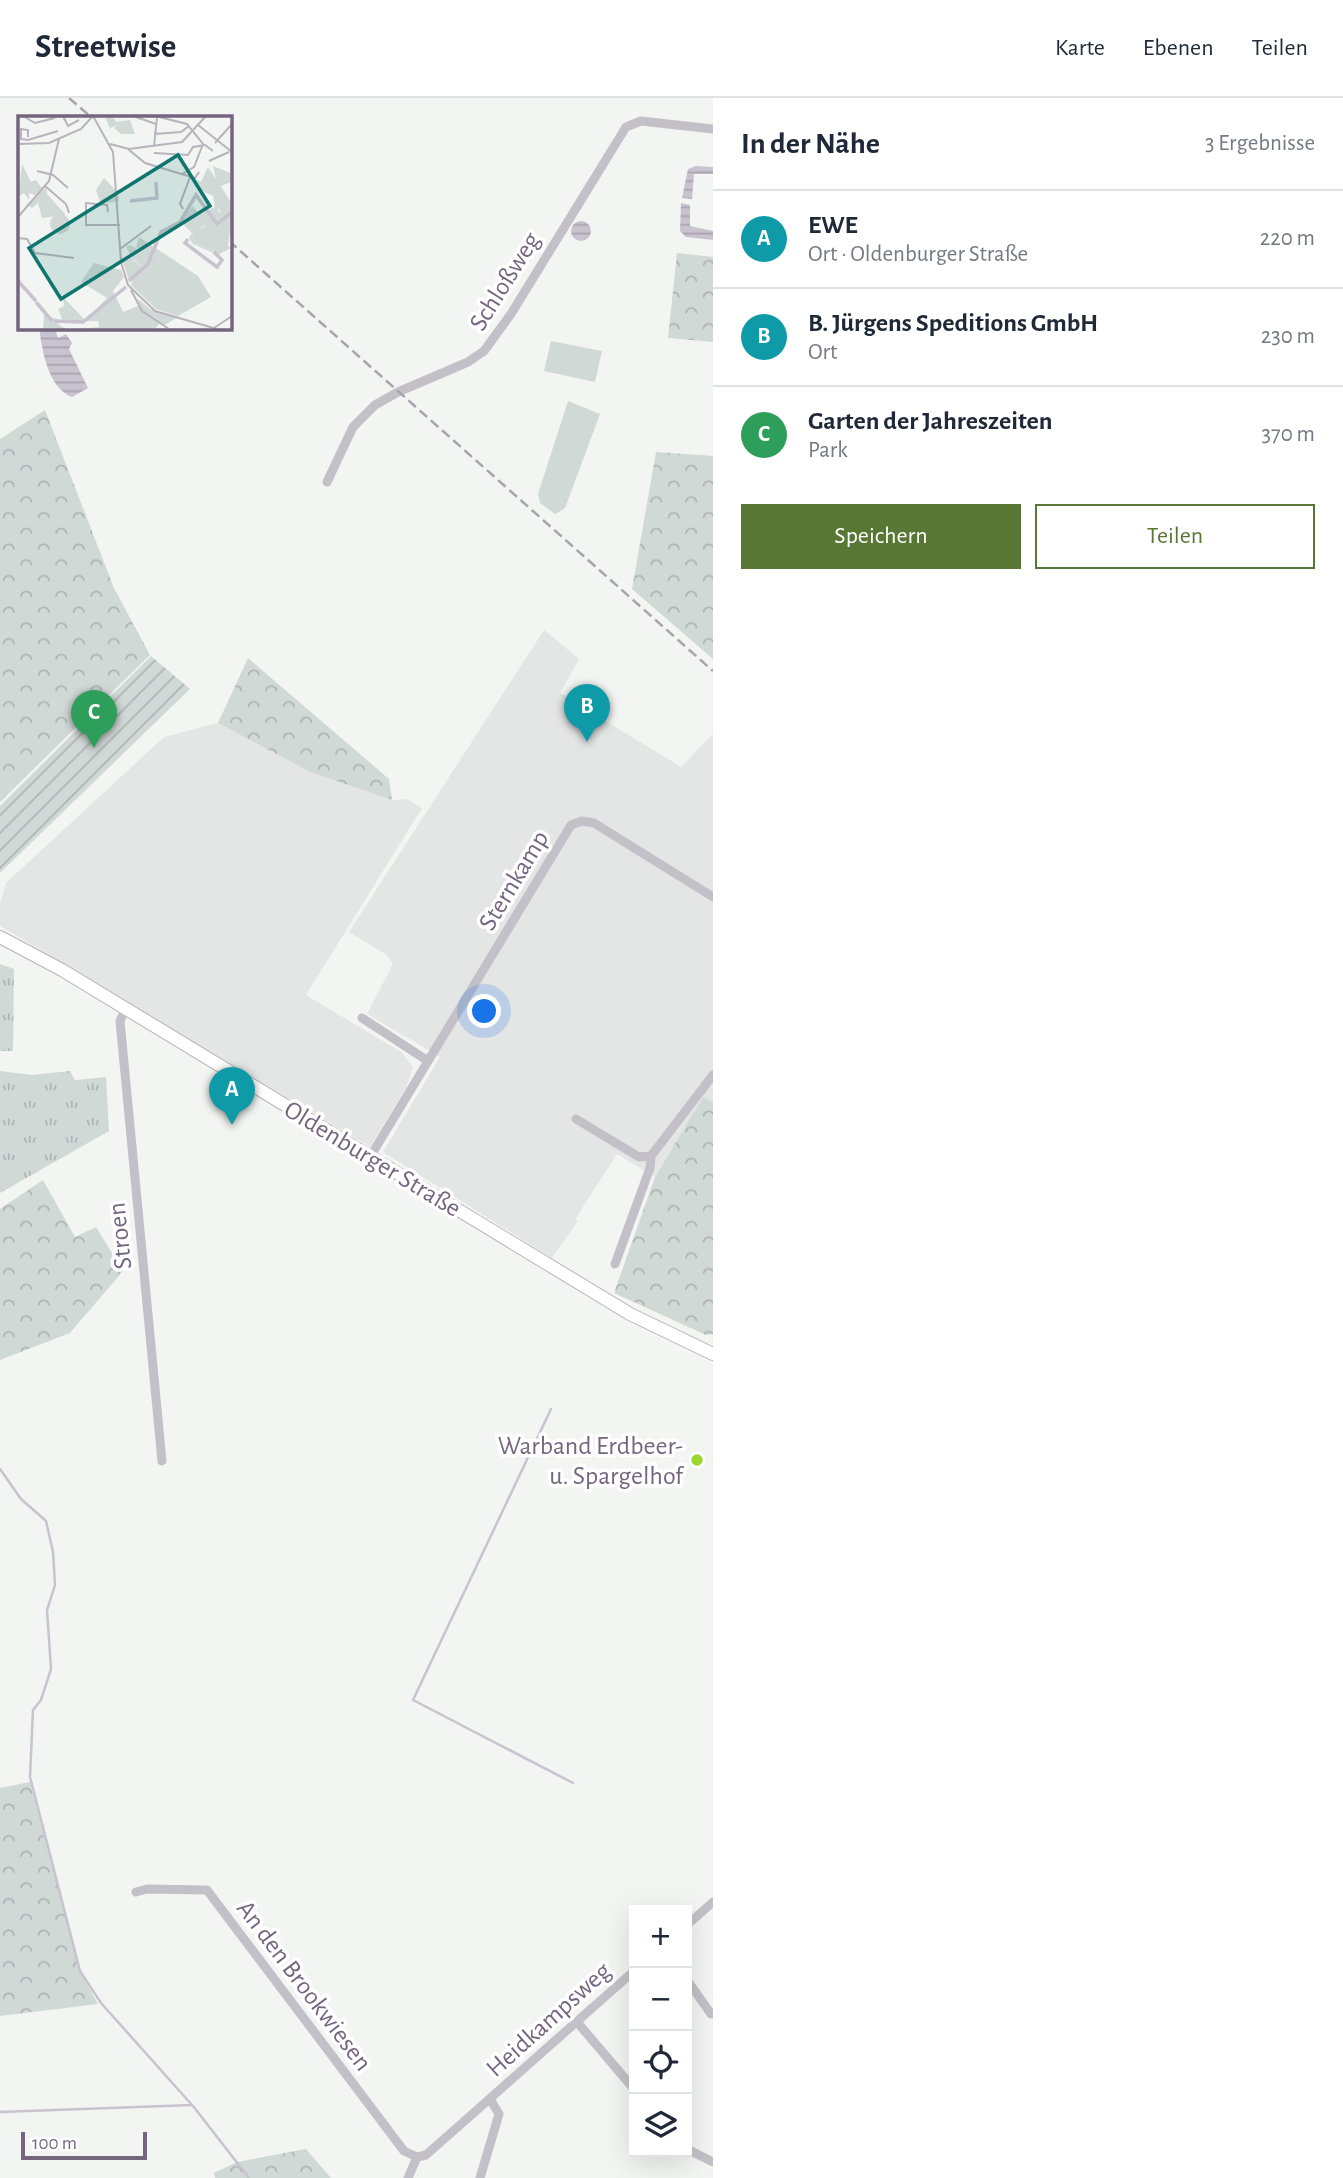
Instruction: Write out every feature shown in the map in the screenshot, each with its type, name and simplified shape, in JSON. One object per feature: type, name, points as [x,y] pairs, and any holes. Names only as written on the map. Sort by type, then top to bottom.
[{"type":"main road","name":"Oldenburger Straße","points":[[0,937],[126,1008],[639,1319],[713,1354]]},
{"type":"street","name":"Schloßweg","points":[[327,482],[353,427],[375,405],[398,392],[468,362],[484,351],[511,314],[626,127],[641,121],[713,129]]},
{"type":"street","name":"Sternkamp","points":[[370,1157],[571,825],[582,821],[594,823],[713,897]]},
{"type":"street","name":"Stroen","points":[[126,1008],[120,1021],[162,1461]]},
{"type":"street","points":[[362,1018],[428,1061]]},
{"type":"street","points":[[615,1265],[650,1168],[651,1156],[713,1075]]},
{"type":"street","points":[[576,1118],[639,1157],[651,1156]]},
{"type":"street","name":"An den Brookwiesen","points":[[136,1892],[146,1889],[206,1890],[404,2151],[417,2157]]},
{"type":"street","points":[[692,1920],[713,1902]]},
{"type":"street","name":"Heidkampsweg","points":[[417,2157],[426,2155],[629,1975]]},
{"type":"street","points":[[692,1987],[711,2014]]},
{"type":"street","points":[[577,2022],[629,2083]]},
{"type":"street","name":"Heidkampsweg","points":[[480,2178],[499,2114],[490,2099]]},
{"type":"street","points":[[692,2152],[713,2162]]},
{"type":"street","points":[[408,2178],[417,2157]]},
{"type":"shaded area","points":[[696,166],[713,167],[713,174],[694,174],[692,199],[682,198],[688,169]]},
{"type":"shaded area","points":[[681,203],[690,205],[690,226],[713,231],[713,240],[686,237],[680,231]]},
{"type":"shaded area","points":[[581,221],[588,224],[591,231],[588,238],[581,241],[574,238],[571,231],[574,224]]},
{"type":"shaded area","points":[[39,329],[58,329],[56,332],[58,338],[66,334],[72,343],[69,349],[88,388],[72,397],[57,386],[42,346]]},
{"type":"shaded area","points":[[544,630],[579,659],[560,693],[681,767],[713,734],[713,1102],[703,1098],[655,1177],[617,1154],[575,1219],[578,1221],[552,1258],[383,1152],[440,1057],[367,1014],[393,964],[387,955],[349,932]]},
{"type":"shaded area","points":[[218,723],[310,772],[392,800],[407,799],[422,808],[306,995],[401,1052],[413,1067],[407,1086],[370,1147],[0,926],[0,903],[6,883],[164,737]]},
{"type":"green space","points":[[677,253],[713,257],[713,342],[668,338]]},
{"type":"green space","points":[[551,341],[602,351],[595,382],[544,371]]},
{"type":"green space","points":[[568,401],[600,414],[565,508],[555,514],[540,503],[538,494]]},
{"type":"green space","points":[[45,410],[114,588],[150,655],[0,802],[0,439]]},
{"type":"green space","points":[[656,452],[713,456],[713,659],[632,589]]},
{"type":"green space","points":[[151,656],[190,689],[0,873],[0,806]]},
{"type":"green space","points":[[248,658],[389,779],[392,800],[310,772],[218,723]]},
{"type":"green space","points":[[0,964],[14,969],[13,1051],[0,1051]]},
{"type":"green space","points":[[0,1071],[32,1075],[70,1071],[75,1080],[106,1077],[109,1131],[0,1193]]},
{"type":"green space","points":[[703,1097],[713,1102],[713,1334],[706,1335],[614,1293],[655,1177]]},
{"type":"green space","points":[[43,1180],[75,1237],[96,1227],[123,1271],[70,1333],[0,1360],[0,1209]]},
{"type":"green space","points":[[30,1782],[80,1971],[98,2004],[0,2016],[0,1788]]},
{"type":"green space","points":[[306,2149],[331,2178],[215,2178],[214,2173],[237,2162]]},
{"type":"waterway","points":[[551,1409],[413,1700],[573,1783]]},
{"type":"waterway","points":[[0,1469],[21,1499],[46,1521],[53,1552],[55,1585],[47,1610],[51,1669],[41,1700],[33,1710],[30,1777],[80,1971],[101,2003],[192,2105],[0,2112]]},
{"type":"waterway","points":[[193,2106],[249,2178]]},
{"type":"railway","points":[[69,98],[90,116]]},
{"type":"railway","points":[[231,243],[713,671]]},
{"type":"place","name":"B. Jürgens Speditions GmbH","points":[[587,742]]},
{"type":"place","name":"Garten der Jahreszeiten","points":[[94,748]]},
{"type":"place","name":"EWE","points":[[232,1125]]},
{"type":"place","name":"Warband Erdbeer- u. Spargelhof","points":[[697,1460]]}]
